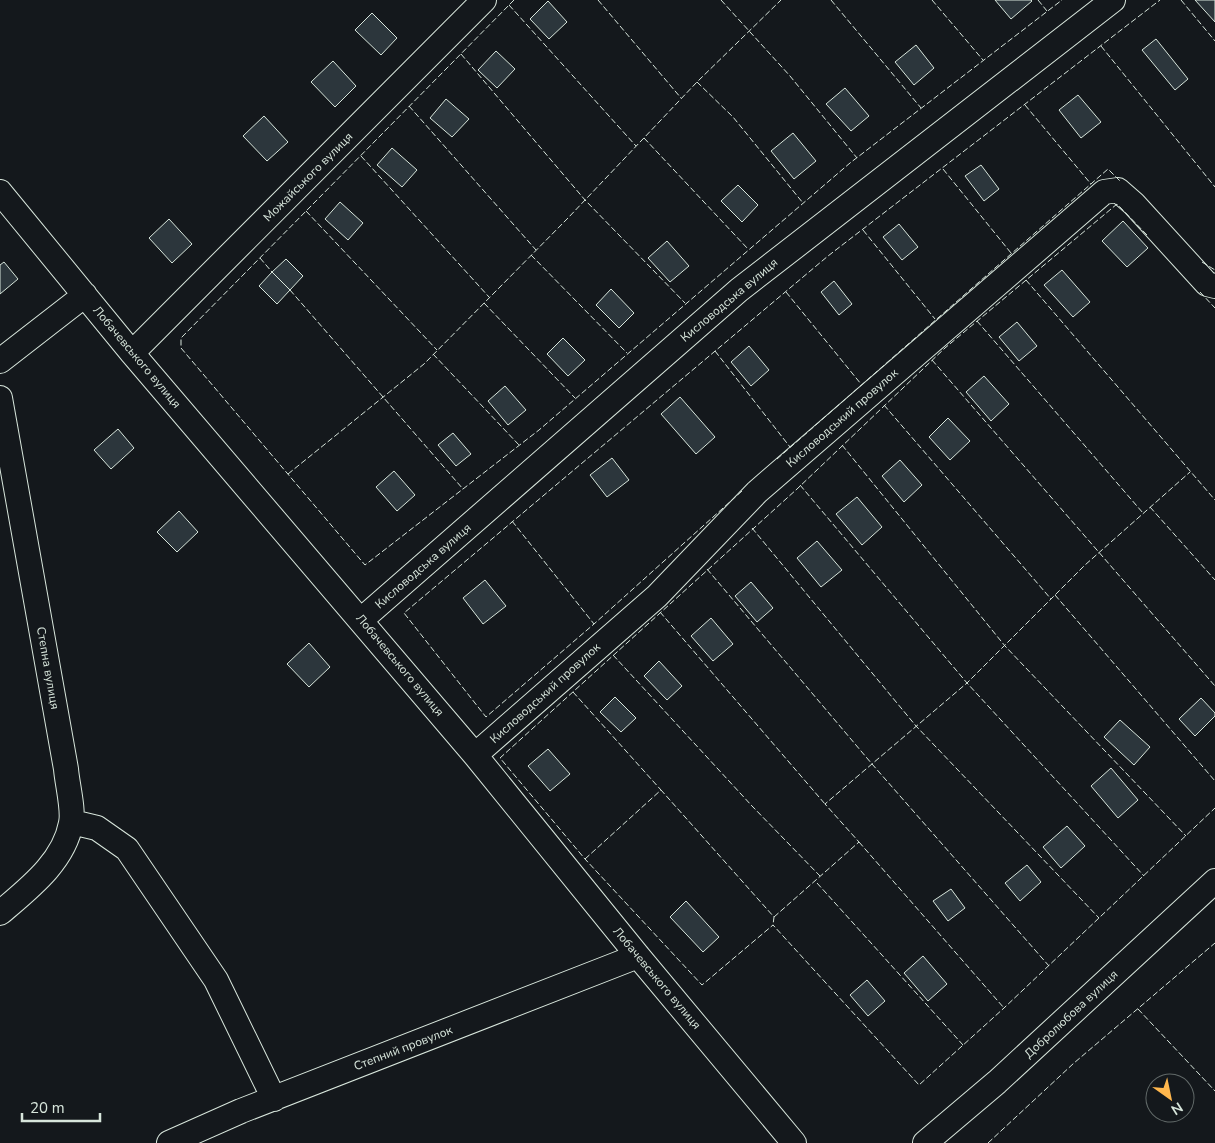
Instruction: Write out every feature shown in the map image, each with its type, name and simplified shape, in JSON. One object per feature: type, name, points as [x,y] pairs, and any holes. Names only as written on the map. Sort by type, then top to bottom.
[{"type":"street","name":"Можайського вулиця","points":[[132,353],[484,0]]},
{"type":"street","name":"Кисловодська вулиця","points":[[361,620],[739,290],[1112,0]]},
{"type":"street","name":"Кисловодський провулок","points":[[475,755],[657,596],[757,492],[1104,192],[1118,190],[1134,204],[1207,284],[1215,286]]},
{"type":"street","name":"Лобачевського вулиця","points":[[0,192],[132,353],[475,755],[638,956],[794,1143]]},
{"type":"street","points":[[0,361],[86,295]]},
{"type":"street","name":"Степна вулиця","points":[[0,398],[64,759],[72,822],[61,849],[40,878],[0,913]]},
{"type":"street","points":[[72,822],[98,828],[127,849],[216,980],[274,1099]]},
{"type":"street","name":"Добролюбова вулиця","points":[[925,1143],[997,1082],[1215,881]]},
{"type":"street","name":"Степний провулок","points":[[169,1143],[274,1099],[638,956]]},
{"type":"building","points":[[995,0],[1031,0],[1032,1],[1011,19]]},
{"type":"building","points":[[1195,0],[1215,0],[1215,22]]},
{"type":"building","points":[[548,1],[567,22],[549,39],[530,19]]},
{"type":"building","points":[[372,13],[397,38],[381,55],[355,30]]},
{"type":"building","points":[[1156,39],[1188,79],[1175,90],[1142,50]]},
{"type":"building","points":[[916,45],[934,68],[914,85],[895,62]]},
{"type":"building","points":[[496,51],[515,69],[497,88],[478,70]]},
{"type":"building","points":[[333,61],[356,86],[335,107],[311,82]]},
{"type":"building","points":[[845,88],[869,116],[851,131],[826,104]]},
{"type":"building","points":[[1078,95],[1101,122],[1081,138],[1059,110]]},
{"type":"building","points":[[446,99],[469,119],[452,137],[430,118]]},
{"type":"building","points":[[264,116],[288,142],[267,161],[243,136]]},
{"type":"building","points":[[793,133],[816,161],[794,179],[771,151]]},
{"type":"building","points":[[392,148],[417,170],[402,187],[377,165]]},
{"type":"building","points":[[981,165],[999,189],[984,201],[965,176]]},
{"type":"building","points":[[738,185],[758,205],[742,222],[721,201]]},
{"type":"building","points":[[340,202],[363,223],[348,240],[325,219]]},
{"type":"building","points":[[169,219],[192,244],[172,263],[149,238]]},
{"type":"building","points":[[1123,221],[1148,248],[1127,267],[1102,241]]},
{"type":"building","points":[[899,224],[918,247],[902,260],[883,237]]},
{"type":"building","points":[[667,241],[689,266],[670,282],[648,258]]},
{"type":"building","points":[[286,259],[303,276],[290,290],[272,272]]},
{"type":"building","points":[[4,262],[18,279],[0,294],[0,265]]},
{"type":"building","points":[[1062,270],[1090,302],[1073,317],[1044,285]]},
{"type":"building","points":[[272,272],[290,290],[277,304],[259,286]]},
{"type":"building","points":[[834,281],[852,304],[839,315],[821,292]]},
{"type":"building","points":[[611,289],[634,313],[619,328],[596,305]]},
{"type":"building","points":[[1017,322],[1037,346],[1019,361],[999,337]]},
{"type":"building","points":[[563,338],[585,360],[568,376],[547,354]]},
{"type":"building","points":[[749,346],[769,370],[751,386],[731,362]]},
{"type":"building","points":[[984,376],[1009,404],[991,421],[966,392]]},
{"type":"building","points":[[505,386],[526,410],[508,425],[488,401]]},
{"type":"building","points":[[680,397],[715,437],[696,454],[661,414]]},
{"type":"building","points":[[948,418],[970,441],[950,460],[929,437]]},
{"type":"building","points":[[118,429],[134,448],[111,469],[94,450]]},
{"type":"building","points":[[453,433],[471,454],[456,466],[438,445]]},
{"type":"building","points":[[612,458],[629,480],[607,497],[590,475]]},
{"type":"building","points":[[900,460],[922,485],[904,502],[882,476]]},
{"type":"building","points":[[394,471],[415,495],[397,511],[376,487]]},
{"type":"building","points":[[857,497],[882,527],[862,545],[836,514]]},
{"type":"building","points":[[179,511],[198,532],[177,552],[157,532]]},
{"type":"building","points":[[817,541],[842,570],[821,587],[797,558]]},
{"type":"building","points":[[485,580],[506,606],[483,624],[463,598]]},
{"type":"building","points":[[751,582],[773,608],[757,622],[735,596]]},
{"type":"building","points":[[711,618],[733,644],[713,661],[691,636]]},
{"type":"building","points":[[309,643],[330,667],[309,687],[287,664]]},
{"type":"building","points":[[659,661],[682,686],[667,700],[644,676]]},
{"type":"building","points":[[615,697],[636,718],[621,732],[600,712]]},
{"type":"building","points":[[1201,698],[1215,713],[1215,716],[1195,736],[1179,719]]},
{"type":"building","points":[[1120,720],[1150,747],[1134,765],[1104,737]]},
{"type":"building","points":[[548,749],[570,774],[550,791],[528,766]]},
{"type":"building","points":[[1111,768],[1138,800],[1118,818],[1091,786]]},
{"type":"building","points":[[1067,826],[1085,846],[1061,868],[1043,847]]},
{"type":"building","points":[[1027,865],[1041,882],[1020,901],[1005,883]]},
{"type":"building","points":[[951,889],[965,908],[948,921],[933,901]]},
{"type":"building","points":[[686,901],[719,937],[703,952],[670,917]]},
{"type":"building","points":[[923,956],[947,984],[928,1001],[904,973]]},
{"type":"building","points":[[867,980],[885,1001],[868,1016],[850,995]]},
{"type":"fence","points":[[514,0],[181,338],[181,348],[365,565],[539,430],[850,163],[1062,0]]},
{"type":"fence","points":[[598,0],[681,98]]},
{"type":"fence","points":[[721,0],[790,76],[857,158]]},
{"type":"fence","points":[[288,474],[424,364],[568,218],[697,82],[781,0]]},
{"type":"fence","points":[[831,0],[921,108]]},
{"type":"fence","points":[[932,0],[983,60]]},
{"type":"fence","points":[[1038,0],[1047,11]]},
{"type":"fence","points":[[742,491],[594,624],[486,717],[404,613],[828,256],[1160,0]]},
{"type":"fence","points":[[1181,0],[1215,41]]},
{"type":"fence","points":[[509,5],[636,146]]},
{"type":"fence","points":[[1101,46],[1215,187]]},
{"type":"fence","points":[[461,54],[585,200],[685,303]]},
{"type":"fence","points":[[697,82],[733,117],[803,203]]},
{"type":"fence","points":[[1025,105],[1091,184]]},
{"type":"fence","points":[[409,106],[536,250]]},
{"type":"fence","points":[[644,138],[748,249]]},
{"type":"fence","points":[[361,156],[489,297]]},
{"type":"fence","points":[[943,169],[1011,253]]},
{"type":"fence","points":[[777,459],[1108,169],[1120,181]]},
{"type":"fence","points":[[1147,235],[1117,204],[945,348],[797,489],[500,758],[585,859],[702,985],[773,925],[919,1085],[1004,1008],[1215,808]]},
{"type":"fence","points":[[306,211],[437,350]]},
{"type":"fence","points":[[863,230],[935,319]]},
{"type":"fence","points":[[531,255],[627,353]]},
{"type":"fence","points":[[260,258],[272,272]]},
{"type":"fence","points":[[1202,262],[1215,270]]},
{"type":"fence","points":[[1026,280],[1215,500]]},
{"type":"fence","points":[[290,290],[463,489]]},
{"type":"fence","points":[[786,292],[861,384]]},
{"type":"fence","points":[[1200,292],[1215,308]]},
{"type":"fence","points":[[484,303],[575,398]]},
{"type":"fence","points":[[977,321],[1143,513]]},
{"type":"fence","points":[[715,351],[790,447]]},
{"type":"fence","points":[[433,354],[519,445]]},
{"type":"fence","points":[[932,360],[1215,686]]},
{"type":"fence","points":[[884,405],[1051,599]]},
{"type":"fence","points":[[842,445],[1005,646],[1186,836]]},
{"type":"fence","points":[[774,917],[859,842],[825,804],[967,683],[1085,565],[1190,472]]},
{"type":"fence","points":[[800,485],[967,683],[1144,876]]},
{"type":"fence","points":[[1150,507],[1215,580]]},
{"type":"fence","points":[[512,521],[594,624]]},
{"type":"fence","points":[[752,528],[916,726],[1099,918]]},
{"type":"fence","points":[[707,569],[872,764],[1049,966]]},
{"type":"fence","points":[[1055,595],[1215,781]]},
{"type":"fence","points":[[660,612],[825,804]]},
{"type":"fence","points":[[613,655],[752,806],[820,876]]},
{"type":"fence","points":[[573,692],[661,790]]},
{"type":"fence","points":[[585,859],[661,790],[774,917],[773,925]]},
{"type":"fence","points":[[859,842],[1004,1008]]},
{"type":"fence","points":[[817,883],[963,1045]]},
{"type":"fence","points":[[988,1143],[1074,1063],[1215,943]]},
{"type":"fence","points":[[1138,1009],[1215,1091]]}]
